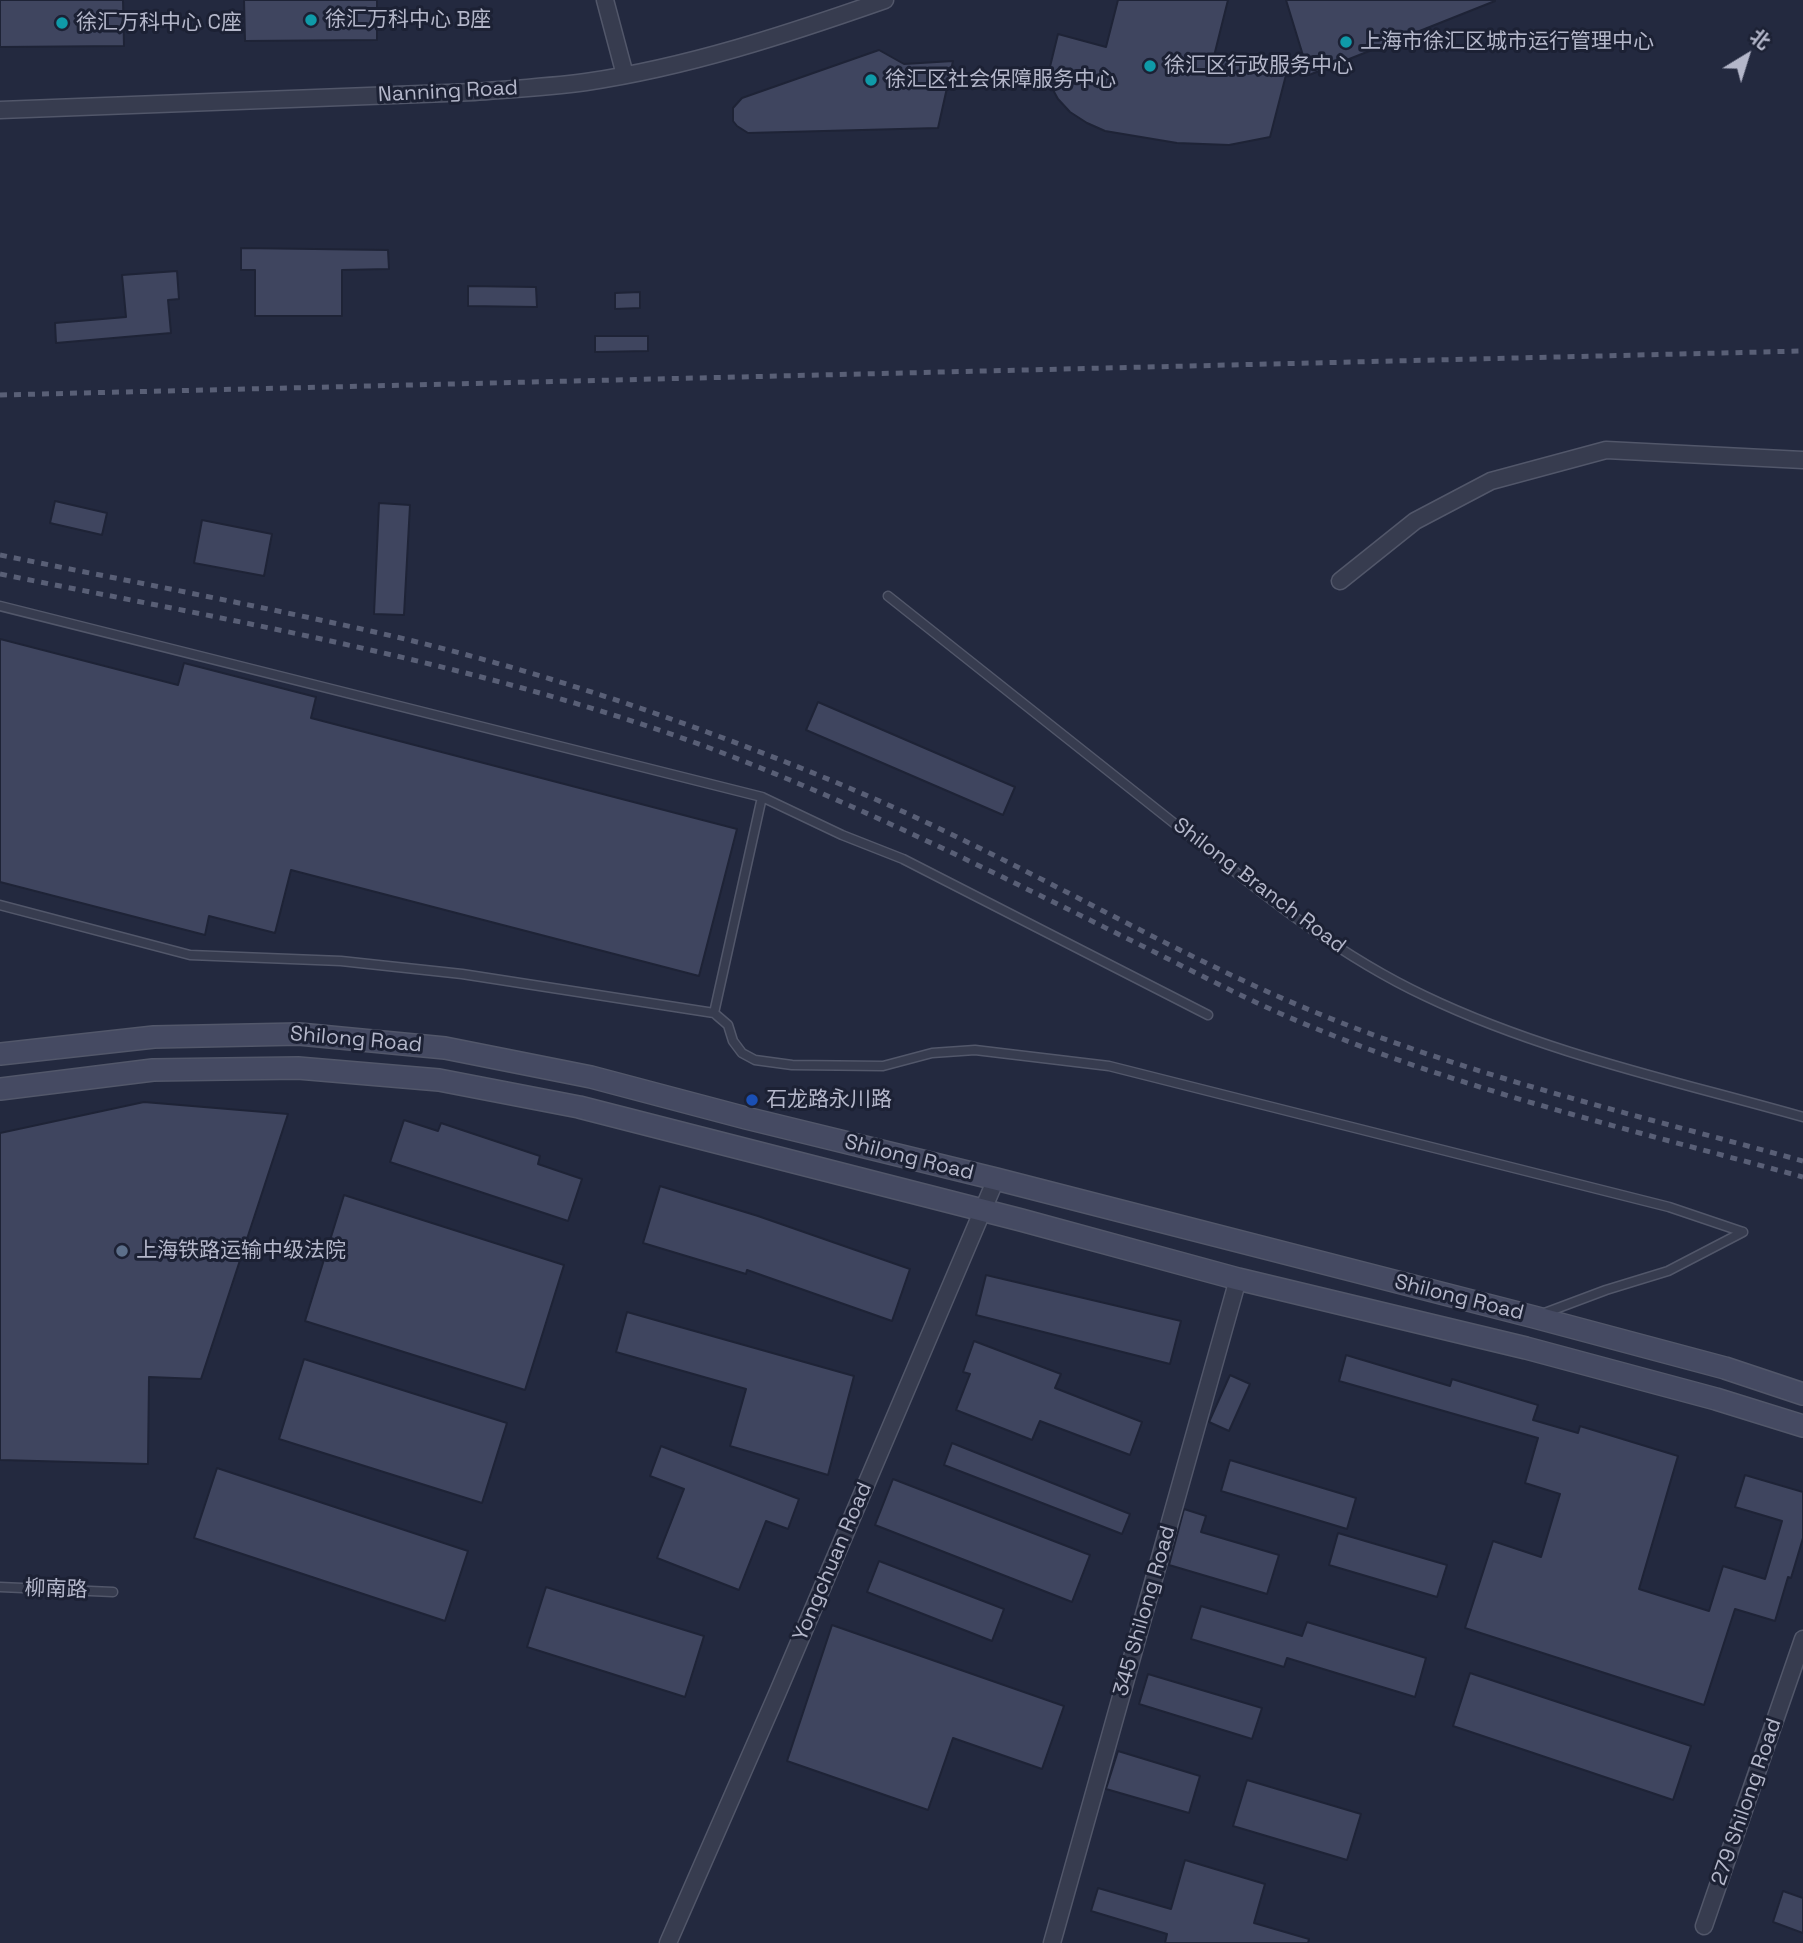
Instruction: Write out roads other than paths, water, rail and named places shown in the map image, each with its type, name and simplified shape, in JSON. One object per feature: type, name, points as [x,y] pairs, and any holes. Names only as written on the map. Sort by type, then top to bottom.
[{"type":"main road","name":"Shilong Road","points":[[3,1051],[154,1037],[299,1034],[445,1048],[591,1077],[996,1179],[1534,1317],[1725,1368],[1803,1394]]},
{"type":"main road","name":"Shilong Road","points":[[0,1089],[166,1069],[298,1068],[439,1080],[579,1107],[983,1210],[1238,1279],[1526,1349],[1716,1399],[1803,1426]]},
{"type":"street","points":[[605,0],[625,75]]},
{"type":"street","name":"Nanning Road","points":[[0,110],[549,87],[625,75],[760,41],[885,0]]},
{"type":"street","points":[[1340,582],[1415,521],[1491,481],[1606,450],[1803,460]]},
{"type":"street","name":"Yongchuan Road","points":[[668,1943],[996,1179]]},
{"type":"street","name":"345 Shilong Road","points":[[1052,1943],[1238,1279]]},
{"type":"street","name":"279 Shilong Road","points":[[1704,1926],[1803,1639]]},
{"type":"lane","name":"Shilong Branch Road","points":[[888,596],[1267,897],[1372,968],[1424,996],[1518,1035],[1803,1117]]},
{"type":"lane","points":[[0,606],[762,797],[842,835],[903,859],[1208,1014]]},
{"type":"lane","points":[[714,1013],[762,797]]},
{"type":"lane","points":[[0,905],[191,955],[341,961],[463,974],[714,1013],[728,1026],[733,1041],[742,1053],[755,1060],[792,1065],[883,1066],[932,1053],[975,1050],[1109,1066],[1668,1207],[1743,1232],[1668,1271],[1606,1290],[1534,1317]]},
{"type":"lane","name":"柳南路","points":[[0,1587],[113,1592]]},
{"type":"railway","points":[[0,395],[1803,351]]},
{"type":"railway","points":[[0,555],[402,638],[490,661],[621,702],[772,757],[900,810],[1227,973],[1376,1036],[1496,1076],[1803,1161]]},
{"type":"railway","points":[[0,574],[357,647],[534,691],[621,717],[707,747],[812,789],[1017,884],[1242,996],[1376,1052],[1496,1092],[1803,1177]]},
{"type":"place","name":"徐汇万科中心 B座","points":[[311,20]]},
{"type":"place","name":"徐汇万科中心 C座","points":[[62,23]]},
{"type":"place","name":"上海市徐汇区城市运行管理中心","points":[[1346,42]]},
{"type":"place","name":"徐汇区行政服务中心","points":[[1150,66]]},
{"type":"place","name":"徐汇区社会保障服务中心","points":[[871,80]]},
{"type":"place","name":"石龙路永川路","points":[[752,1100]]},
{"type":"place","name":"上海铁路运输中级法院","points":[[122,1251]]}]
